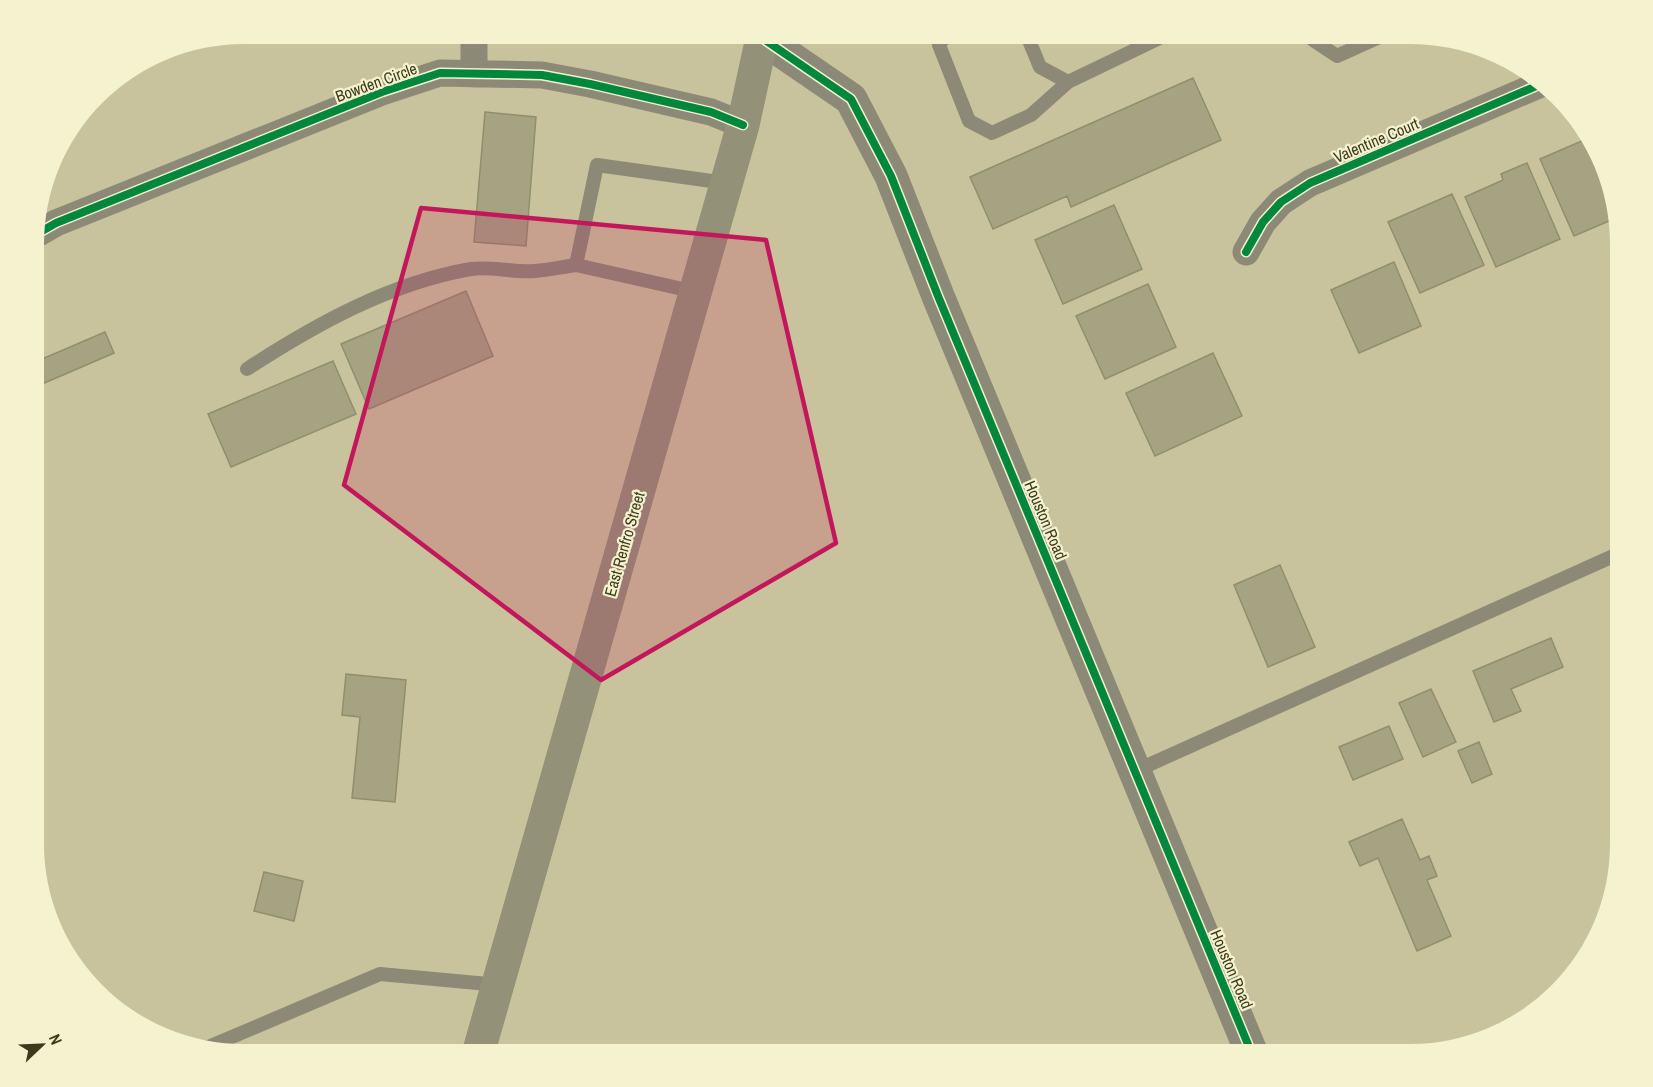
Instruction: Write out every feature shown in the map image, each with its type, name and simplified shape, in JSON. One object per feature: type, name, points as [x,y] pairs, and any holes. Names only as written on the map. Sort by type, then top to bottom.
[{"type":"main road","name":"East Renfro Street","points":[[481,1044],[743,125],[761,44]]},
{"type":"street","points":[[474,44],[474,74]]},
{"type":"street","name":"Houston Road","points":[[774,44],[851,99],[891,176],[942,307],[1248,1043]]},
{"type":"street","name":"Bowden Circle","points":[[45,230],[382,92],[440,74],[542,75],[711,112],[743,125]]},
{"type":"street","name":"Valentine Court","points":[[1246,252],[1263,222],[1275,208],[1310,183],[1534,87]]},
{"type":"lane","points":[[940,44],[969,121],[992,133],[1031,116],[1068,82],[1147,44]]},
{"type":"lane","points":[[1031,44],[1040,67],[1068,82]]},
{"type":"lane","points":[[1318,44],[1337,56],[1364,44]]},
{"type":"lane","points":[[576,264],[597,165],[726,183]]},
{"type":"lane","points":[[247,369],[295,338],[351,308],[440,275],[475,268],[535,271],[576,264],[696,292]]},
{"type":"lane","points":[[1135,771],[1609,558]]},
{"type":"lane","points":[[220,1042],[380,974],[499,985]]},
{"type":"highlighted area","points":[[421,208],[766,240],[836,543],[601,680],[344,485]]},
{"type":"building","points":[[1193,78],[1221,140],[1071,207],[1067,196],[993,229],[970,177]]},
{"type":"building","points":[[485,112],[536,117],[526,246],[474,242]]},
{"type":"building","points":[[1581,141],[1603,192],[1608,221],[1574,236],[1540,159]]},
{"type":"building","points":[[1527,163],[1560,239],[1496,267],[1465,197],[1503,180],[1501,174]]},
{"type":"building","points":[[1452,194],[1484,265],[1420,293],[1388,222]]},
{"type":"building","points":[[1114,205],[1142,269],[1063,304],[1035,240]]},
{"type":"building","points":[[1394,262],[1421,326],[1359,353],[1331,290]]},
{"type":"building","points":[[1148,284],[1176,347],[1105,379],[1076,316]]},
{"type":"building","points":[[466,291],[493,356],[369,409],[341,344]]},
{"type":"building","points":[[105,332],[114,353],[44,383],[44,358]]},
{"type":"building","points":[[1213,353],[1242,416],[1155,456],[1126,393]]},
{"type":"building","points":[[333,361],[356,414],[231,467],[208,414]]},
{"type":"building","points":[[1280,565],[1315,647],[1268,667],[1234,585]]},
{"type":"building","points":[[1551,638],[1563,667],[1511,689],[1521,711],[1494,722],[1473,671]]},
{"type":"building","points":[[346,674],[406,680],[395,802],[352,798],[360,717],[342,715]]},
{"type":"building","points":[[1431,689],[1456,742],[1423,757],[1399,703]]},
{"type":"building","points":[[1389,726],[1403,759],[1353,780],[1339,747]]},
{"type":"building","points":[[1479,742],[1492,774],[1472,783],[1458,751]]},
{"type":"building","points":[[1402,819],[1420,860],[1429,856],[1437,876],[1427,880],[1451,936],[1417,951],[1378,858],[1360,866],[1349,842]]},
{"type":"building","points":[[264,872],[303,881],[294,921],[254,911]]},
{"type":"cycle path","points":[[771,44],[851,99],[891,176],[938,296],[1248,1043]]},
{"type":"cycle path","points":[[45,230],[382,92],[440,73],[542,75],[711,112],[743,125]]},
{"type":"cycle path","points":[[1246,252],[1263,222],[1281,202],[1310,183],[1534,87]]}]
